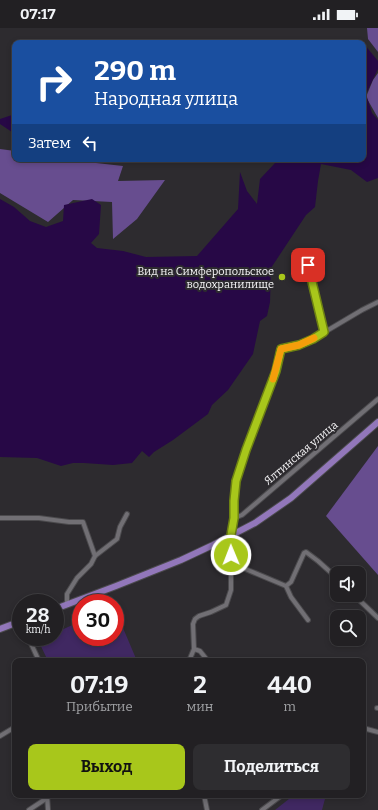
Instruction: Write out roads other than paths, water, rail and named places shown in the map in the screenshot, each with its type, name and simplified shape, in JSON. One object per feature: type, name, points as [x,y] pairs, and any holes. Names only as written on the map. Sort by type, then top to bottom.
[{"type":"main road","points":[[64,605],[180,560],[255,523],[291,498],[378,422]]},
{"type":"main road","points":[[0,629],[12,624]]},
{"type":"street","points":[[308,265],[324,332]]},
{"type":"street","points":[[190,658],[194,649],[193,624],[196,619],[199,616],[226,605],[230,590],[231,535],[234,518],[236,481],[276,371],[281,349],[299,345],[313,339],[378,302]]},
{"type":"street","name":"Ялтинская улица","points":[[234,518],[242,515],[378,399]]},
{"type":"street","points":[[67,604],[67,594],[77,578],[91,564],[95,556],[117,539],[120,527],[127,514]]},
{"type":"street","points":[[0,518],[39,518],[69,522],[83,522],[95,556]]},
{"type":"street","points":[[286,586],[291,582],[304,553],[306,552],[318,560],[330,571]]},
{"type":"street","points":[[231,563],[286,586],[291,597],[308,620]]},
{"type":"street","points":[[361,602],[378,618]]},
{"type":"street","points":[[32,646],[38,658]]},
{"type":"street","points":[[194,649],[200,651],[206,658]]},
{"type":"street","points":[[0,736],[12,729]]},
{"type":"street","points":[[366,729],[378,732]]},
{"type":"street","points":[[29,810],[46,798]]},
{"type":"street","points":[[47,798],[48,810]]},
{"type":"street","points":[[205,798],[207,810]]},
{"type":"street","points":[[262,810],[278,798]]},
{"type":"place","name":"Вид на Симферопольское водохранилище","points":[[282,277]]}]
